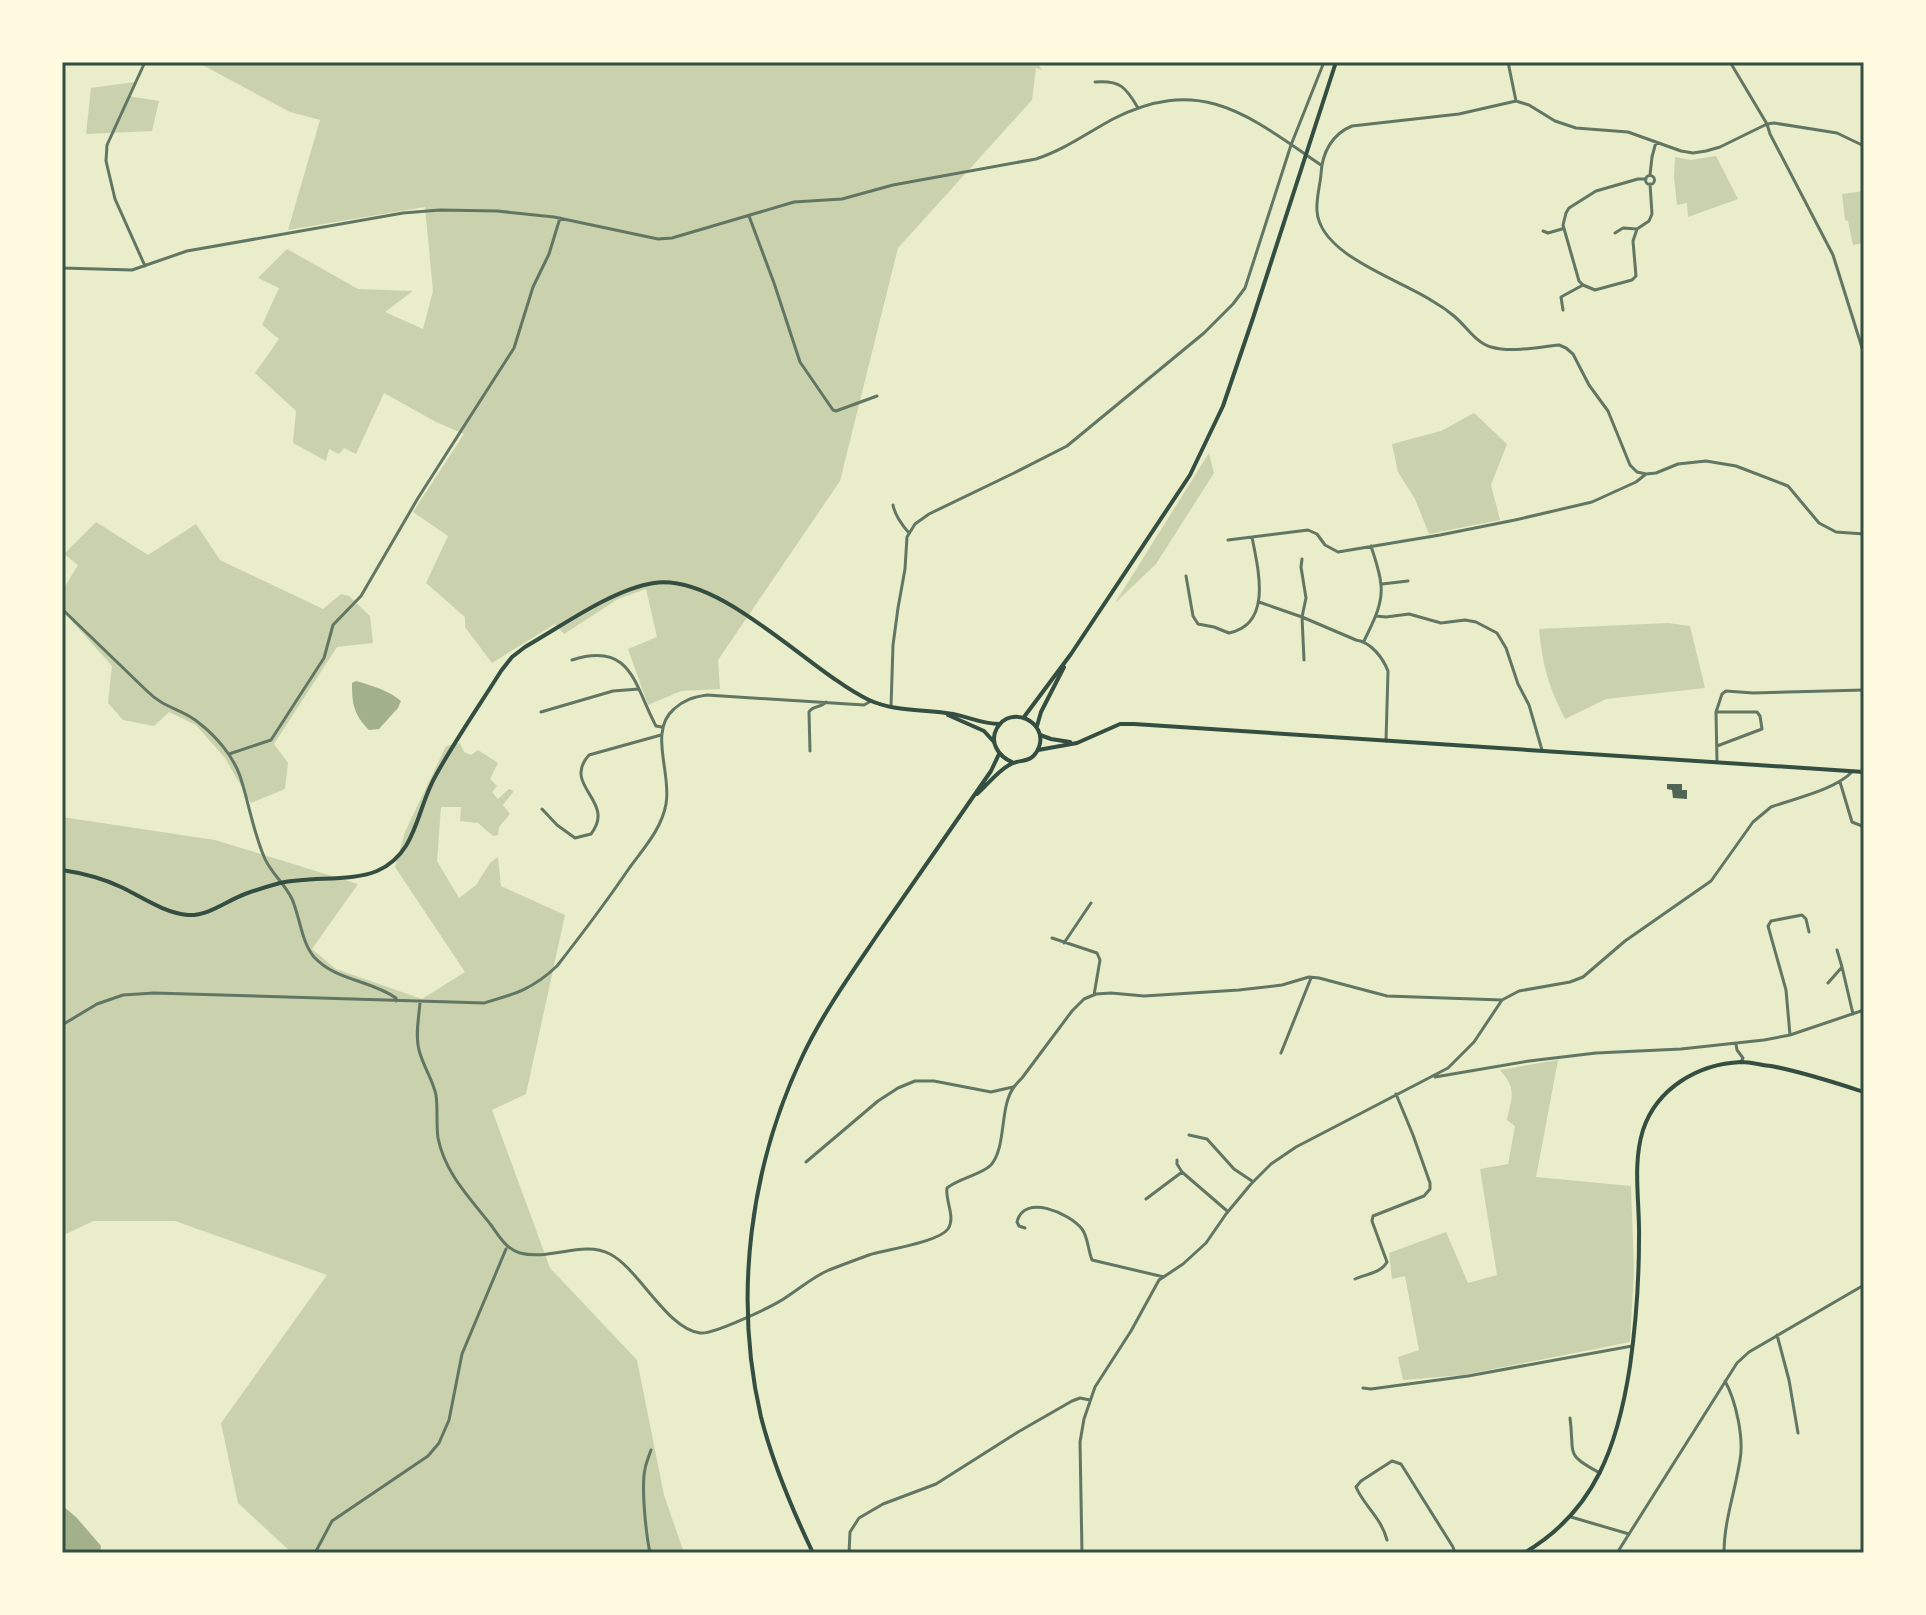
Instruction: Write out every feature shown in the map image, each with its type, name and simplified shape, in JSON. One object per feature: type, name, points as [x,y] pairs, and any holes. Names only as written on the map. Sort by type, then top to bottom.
[{"type":"main road","points":[[1024,717],[1071,654],[1190,475],[1223,406],[1336,62]]},
{"type":"main road","points":[[62,870],[87,874],[164,909],[187,915],[205,913],[244,894],[282,883],[360,876],[379,870],[400,855],[411,839],[434,778],[512,657],[624,590],[657,582],[687,584],[721,599],[871,701],[891,707],[957,714],[979,723],[1000,724]]},
{"type":"main road","points":[[1037,726],[1071,654]]},
{"type":"main road","points":[[939,712],[984,731],[999,754],[1012,762],[1027,761],[1038,750],[1040,735],[1031,721],[1024,717],[1011,717],[996,729],[994,742]]},
{"type":"main road","points":[[1038,750],[1077,743],[1120,724],[1158,725],[1864,772]]},
{"type":"main road","points":[[1040,735],[1077,743]]},
{"type":"main road","points":[[813,1553],[785,1493],[772,1456],[754,1371],[749,1334],[749,1266],[758,1191],[779,1113],[804,1052],[851,974],[971,801],[999,754]]},
{"type":"main road","points":[[971,801],[1012,762]]},
{"type":"main road","points":[[1524,1553],[1550,1535],[1583,1501],[1600,1473],[1619,1423],[1632,1346],[1639,1276],[1637,1169],[1643,1130],[1660,1099],[1686,1077],[1703,1069],[1741,1062],[1802,1072],[1864,1092]]},
{"type":"street","points":[[145,62],[107,145],[106,161],[115,199],[145,266]]},
{"type":"street","points":[[891,707],[893,645],[907,537],[915,524],[929,514],[1067,446],[1204,333],[1233,304],[1245,288],[1291,145],[1324,62]]},
{"type":"street","points":[[1508,62],[1516,101]]},
{"type":"street","points":[[1730,62],[1767,124],[1833,255],[1864,354]]},
{"type":"street","points":[[1095,82],[1121,85],[1138,108]]},
{"type":"street","points":[[62,268],[132,270],[187,251],[403,213],[440,210],[497,211],[560,218],[658,239],[672,238],[794,202],[842,199],[893,185],[1036,159],[1052,154],[1138,108],[1182,99],[1207,102],[1232,110],[1261,124],[1321,165]]},
{"type":"street","points":[[1864,146],[1837,133],[1774,123],[1720,147],[1693,153],[1628,132],[1576,128],[1516,101],[1459,114],[1352,126],[1342,130],[1334,136],[1321,165],[1316,210],[1319,223],[1340,248],[1358,262],[1419,291],[1454,315],[1487,346],[1502,349],[1559,345],[1566,348],[1573,354],[1589,385],[1608,411],[1630,465],[1637,472],[1656,473],[1688,462],[1726,463],[1788,486],[1819,523],[1836,532],[1864,534]]},
{"type":"street","points":[[1637,229],[1632,247],[1637,272],[1632,280],[1595,290],[1579,281],[1564,228],[1566,213],[1596,191],[1646,179],[1650,175],[1656,142]]},
{"type":"street","points":[[1650,175],[1655,180],[1650,184]]},
{"type":"street","points":[[1615,233],[1623,228],[1637,229],[1649,221],[1652,214],[1650,184],[1646,179]]},
{"type":"street","points":[[749,216],[805,371],[836,411],[877,396]]},
{"type":"street","points":[[229,754],[271,740],[324,658],[333,625],[361,596],[418,498],[514,348],[533,287],[549,254],[560,218]]},
{"type":"street","points":[[1543,231],[1548,233],[1564,228]]},
{"type":"street","points":[[1563,310],[1561,297],[1583,285]]},
{"type":"street","points":[[1228,540],[1308,530],[1338,552],[1515,520],[1592,502],[1636,482],[1646,474]]},
{"type":"street","points":[[893,505],[909,533]]},
{"type":"street","points":[[1186,576],[1193,616],[1198,624],[1226,633],[1235,632],[1248,624],[1259,602],[1258,570],[1252,537]]},
{"type":"street","points":[[1364,641],[1376,616],[1382,584],[1371,546]]},
{"type":"street","points":[[1302,559],[1306,598],[1302,617],[1304,660]]},
{"type":"street","points":[[1382,584],[1408,581]]},
{"type":"street","points":[[1259,602],[1364,641],[1379,656],[1388,671],[1386,741]]},
{"type":"street","points":[[62,609],[147,691],[162,703],[198,721],[229,754],[239,773],[266,860],[293,901],[313,955],[346,978],[389,992],[396,1001]]},
{"type":"street","points":[[1376,616],[1409,614],[1441,623],[1465,620],[1497,633],[1529,705],[1542,750]]},
{"type":"street","points":[[1303,631],[1314,622]]},
{"type":"street","points":[[572,660],[596,656],[614,658],[627,667],[656,726],[662,727]]},
{"type":"street","points":[[541,712],[613,691],[639,689]]},
{"type":"street","points":[[1717,762],[1716,712],[1726,691],[1864,690]]},
{"type":"street","points":[[62,1025],[97,1004],[123,995],[154,993],[484,1003],[518,993],[543,979],[557,966],[655,833],[662,818],[668,789],[662,727],[668,714],[679,704],[707,695],[864,705],[871,701]]},
{"type":"street","points":[[810,751],[810,710],[826,702]]},
{"type":"street","points":[[1716,712],[1757,712],[1762,729],[1717,746]]},
{"type":"street","points":[[542,809],[575,838],[591,834],[599,819],[598,808],[581,781],[580,772],[585,760],[589,755],[661,735]]},
{"type":"street","points":[[1082,1553],[1080,1442],[1095,1387],[1152,1291],[1164,1277],[1206,1243],[1253,1182],[1271,1164],[1296,1147],[1448,1068],[1474,1042],[1502,1000],[1519,991],[1583,977],[1625,941],[1711,881],[1762,813],[1832,785],[1853,771]]},
{"type":"street","points":[[1839,781],[1852,822],[1862,826]]},
{"type":"street","points":[[1064,943],[1091,903]]},
{"type":"street","points":[[1790,1035],[1786,990],[1768,926],[1771,921],[1802,915],[1809,932]]},
{"type":"street","points":[[1052,938],[1097,953],[1100,960],[1094,995]]},
{"type":"street","points":[[1837,950],[1853,1014]]},
{"type":"street","points":[[1828,983],[1842,967]]},
{"type":"street","points":[[420,1002],[417,1039],[436,1094],[438,1134],[447,1167],[507,1247],[520,1253],[537,1255],[582,1250],[610,1254],[680,1325],[700,1333],[713,1332],[768,1307],[820,1274],[943,1234],[949,1228],[951,1219],[947,1188],[993,1163],[1013,1087],[1084,999],[1111,993],[1144,996],[1239,990],[1270,987],[1312,977],[1387,996],[1502,1000]]},
{"type":"street","points":[[1281,1053],[1312,977]]},
{"type":"street","points":[[1431,1078],[1596,1053],[1736,1044],[1790,1035],[1864,1010]]},
{"type":"street","points":[[1736,1044],[1743,1058],[1741,1062]]},
{"type":"street","points":[[806,1162],[878,1101],[915,1081],[934,1081],[991,1092],[1013,1087]]},
{"type":"street","points":[[1355,1279],[1377,1271],[1387,1262],[1372,1221],[1373,1216],[1424,1196],[1430,1189],[1396,1094]]},
{"type":"street","points":[[1189,1135],[1207,1139],[1234,1169],[1253,1182]]},
{"type":"street","points":[[1177,1160],[1182,1172],[1227,1212]]},
{"type":"street","points":[[1146,1199],[1182,1172]]},
{"type":"street","points":[[1025,1228],[1017,1222],[1022,1212],[1037,1207],[1052,1208],[1084,1232],[1092,1260],[1164,1277]]},
{"type":"street","points":[[315,1553],[332,1521],[428,1456],[439,1443],[449,1420],[462,1354],[507,1247]]},
{"type":"street","points":[[1617,1553],[1737,1363],[1749,1352],[1864,1285]]},
{"type":"street","points":[[1777,1335],[1798,1433]]},
{"type":"street","points":[[1363,1388],[1468,1376],[1632,1346]]},
{"type":"street","points":[[1724,1553],[1724,1537],[1741,1460],[1731,1392],[1725,1381]]},
{"type":"street","points":[[849,1553],[850,1532],[859,1518],[883,1504],[936,1484],[1072,1401],[1080,1398],[1090,1400]]},
{"type":"street","points":[[1570,1418],[1574,1455],[1579,1462],[1600,1473]]},
{"type":"street","points":[[650,1553],[644,1480],[651,1450]]},
{"type":"street","points":[[1387,1540],[1380,1520],[1356,1487],[1392,1461],[1401,1464],[1455,1553]]},
{"type":"street","points":[[1570,1517],[1629,1534]]},
{"type":"shaded area","points":[[197,62],[1037,62],[1042,70],[1036,68],[1032,100],[898,248],[840,481],[718,660],[720,689],[681,691],[648,705],[628,649],[657,637],[646,589],[618,599],[564,634],[555,624],[492,663],[465,627],[465,617],[426,583],[448,536],[413,512],[464,434],[384,393],[356,454],[344,448],[339,454],[329,449],[326,461],[293,443],[296,411],[255,373],[279,339],[262,325],[279,288],[258,278],[287,249],[358,289],[413,291],[385,312],[423,329],[433,291],[425,207],[288,230],[320,120],[290,112]]},
{"type":"shaded area","points":[[135,82],[128,96],[159,101],[152,131],[86,134],[91,88]]},
{"type":"shaded area","points":[[1716,156],[1738,199],[1688,217],[1687,203],[1677,205],[1675,157],[1691,160]]},
{"type":"shaded area","points":[[1864,191],[1864,243],[1853,245],[1848,221],[1845,220],[1842,194]]},
{"type":"shaded area","points":[[1474,413],[1507,444],[1491,485],[1500,520],[1429,534],[1415,499],[1398,472],[1392,444],[1441,431]]},
{"type":"shaded area","points":[[1209,453],[1214,473],[1156,564],[1115,603]]},
{"type":"shaded area","points":[[96,522],[148,555],[196,524],[220,560],[323,609],[341,594],[349,596],[370,616],[373,643],[337,647],[274,744],[288,763],[285,789],[251,803],[225,758],[196,725],[169,712],[154,726],[123,720],[108,703],[112,666],[62,610],[62,591],[78,565],[64,554]]},
{"type":"shaded area","points":[[1668,623],[1690,626],[1705,688],[1606,699],[1565,719],[1547,676],[1539,629]]},
{"type":"shaded area","points":[[356,681],[386,691],[401,701],[379,729],[369,730],[357,714],[352,690],[352,683]]},
{"type":"shaded area","points":[[460,743],[464,752],[471,755],[478,750],[498,763],[490,779],[497,786],[492,792],[498,799],[509,789],[514,791],[503,805],[510,814],[499,827],[498,835],[493,836],[478,823],[460,821],[461,807],[441,807],[437,861],[459,898],[476,885],[490,863],[498,857],[501,886],[565,915],[526,1094],[492,1110],[550,1268],[637,1360],[664,1495],[684,1553],[292,1553],[238,1503],[221,1423],[327,1275],[175,1221],[93,1221],[62,1236],[62,817],[215,840],[358,884],[312,949],[336,969],[422,999],[465,972],[395,867],[405,832],[446,746]]},
{"type":"shaded area","points":[[1558,1060],[1536,1177],[1631,1186],[1634,1270],[1630,1342],[1463,1375],[1403,1380],[1398,1357],[1419,1350],[1405,1276],[1392,1279],[1389,1253],[1446,1232],[1468,1283],[1497,1275],[1480,1169],[1508,1164],[1515,1126],[1507,1120],[1512,1093],[1509,1082],[1500,1070]]},
{"type":"shaded area","points":[[62,1505],[101,1546],[100,1553],[62,1553]]},
{"type":"building","points":[[1667,784],[1682,784],[1682,790],[1687,790],[1687,799],[1673,798]]}]
